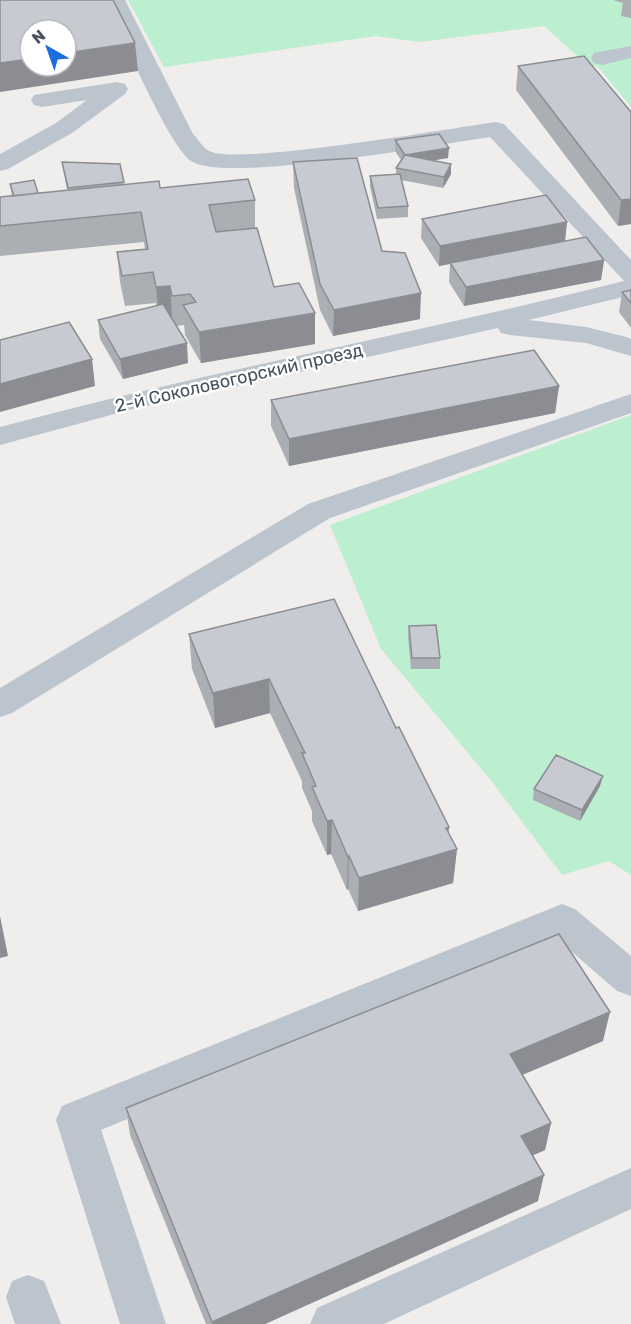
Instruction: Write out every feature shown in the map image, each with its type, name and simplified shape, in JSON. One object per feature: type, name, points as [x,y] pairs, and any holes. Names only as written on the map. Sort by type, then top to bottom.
[{"type":"street","points":[[115,0],[183,136],[200,156],[227,162],[290,158],[496,129],[631,276]]},
{"type":"street","points":[[602,58],[631,52]]},
{"type":"street","points":[[42,100],[157,82]]},
{"type":"street","points":[[0,164],[64,128],[117,89]]},
{"type":"street","points":[[479,325],[631,287]]},
{"type":"street","points":[[479,325],[572,331],[604,337],[631,348]]},
{"type":"street","name":"2-й Соколовогорский проезд","points":[[0,436],[129,401],[479,325]]},
{"type":"street","points":[[0,704],[319,512],[631,403]]},
{"type":"street","points":[[143,1324],[76,1120],[562,920],[631,979]]},
{"type":"street","points":[[333,1324],[631,1188]]},
{"type":"green space","points":[[128,0],[631,0],[631,107],[598,67],[586,64],[544,26],[420,42],[376,36],[164,67]]},
{"type":"green space","points":[[631,415],[631,875],[609,861],[562,875],[493,783],[381,649],[330,525]]},
{"type":"building","points":[[0,0],[113,0],[135,43],[78,51],[78,18],[18,18],[18,61],[0,63]]},
{"type":"building","points":[[584,56],[631,112],[631,199],[621,200],[518,66]]},
{"type":"building","points":[[439,134],[449,148],[405,155],[395,140]]},
{"type":"building","points":[[405,155],[451,164],[444,177],[396,168]]},
{"type":"building","points":[[357,158],[382,251],[405,253],[421,293],[334,310],[320,284],[293,162]]},
{"type":"building","points":[[62,162],[120,164],[124,182],[68,188]]},
{"type":"building","points":[[400,174],[408,206],[378,208],[370,176]]},
{"type":"building","points":[[248,179],[255,200],[209,205],[216,232],[257,228],[274,287],[299,283],[315,313],[199,332],[183,305],[196,302],[190,294],[172,296],[170,286],[156,287],[153,272],[122,276],[117,252],[148,249],[141,212],[0,226],[0,197],[159,181],[160,188]]},
{"type":"building","points":[[34,180],[38,193],[14,196],[10,184]]},
{"type":"building","points":[[546,195],[567,222],[440,246],[422,219]]},
{"type":"building","points":[[586,237],[604,260],[466,287],[450,263]]},
{"type":"building","points":[[631,290],[631,303],[622,292]]},
{"type":"building","points":[[163,304],[187,343],[120,359],[98,320]]},
{"type":"building","points":[[69,322],[92,359],[0,384],[0,340]]},
{"type":"building","points":[[534,350],[559,386],[289,439],[271,400]]},
{"type":"building","points":[[334,599],[396,728],[399,727],[449,827],[446,828],[457,849],[359,878],[332,820],[327,821],[312,787],[316,786],[302,753],[305,753],[269,679],[213,693],[189,634]]},
{"type":"building","points":[[436,625],[440,658],[412,658],[409,626]]},
{"type":"building","points":[[556,755],[603,776],[582,810],[534,789]]},
{"type":"building","points":[[559,934],[610,1012],[510,1054],[551,1123],[521,1136],[544,1175],[212,1322],[126,1108]]}]
